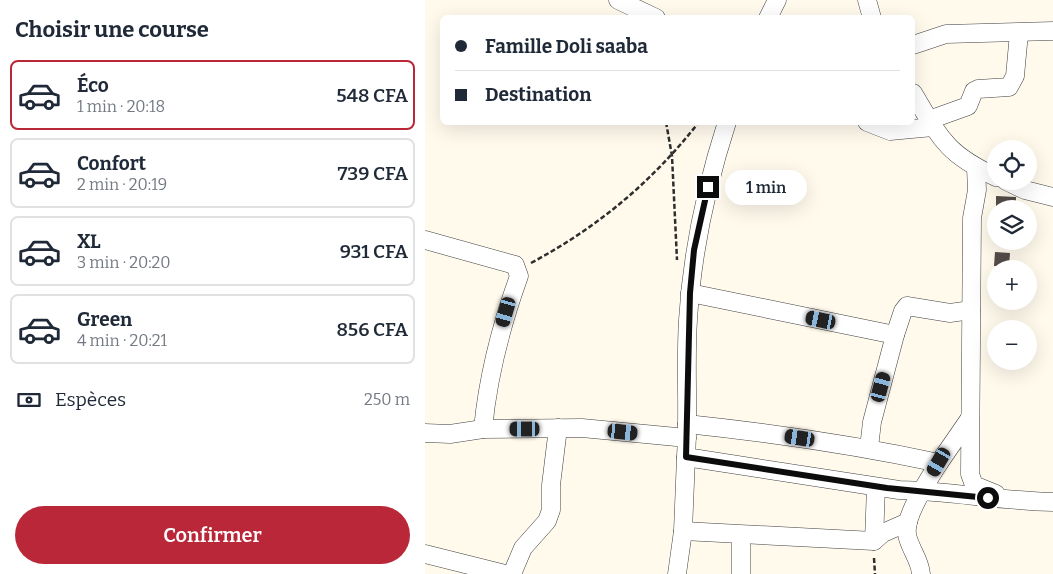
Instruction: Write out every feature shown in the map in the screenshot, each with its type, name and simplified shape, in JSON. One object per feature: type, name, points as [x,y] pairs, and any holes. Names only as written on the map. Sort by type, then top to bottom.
[{"type":"street","points":[[618,0],[650,15]]},
{"type":"street","points":[[770,15],[777,0]]},
{"type":"street","points":[[867,0],[871,15]]},
{"type":"street","points":[[915,44],[945,34],[1053,31]]},
{"type":"street","points":[[875,125],[890,131],[931,124],[968,106],[974,91],[978,89],[1009,87],[1015,76],[1019,33]]},
{"type":"street","points":[[915,96],[944,142],[958,156],[976,168],[987,172]]},
{"type":"street","points":[[677,574],[683,531],[690,293],[699,222],[726,125]]},
{"type":"street","points":[[976,168],[977,184],[973,218],[971,310],[970,474],[972,481],[979,488],[1017,501]]},
{"type":"street","points":[[1025,190],[1053,197]]},
{"type":"street","points":[[425,240],[515,265],[519,270],[519,276],[506,312],[488,381],[483,429]]},
{"type":"street","points":[[690,293],[895,335]]},
{"type":"street","points":[[869,448],[872,422],[903,311],[907,306],[950,313],[971,310]]},
{"type":"street","points":[[921,574],[921,566],[906,533],[907,522],[922,490],[970,418]]},
{"type":"street","points":[[513,574],[523,548],[547,521],[551,510],[551,485],[558,428]]},
{"type":"street","points":[[425,433],[450,434],[483,429],[558,428],[765,432],[869,448],[939,462]]},
{"type":"street","points":[[686,457],[876,487],[922,490],[1017,501],[1053,502]]},
{"type":"street","points":[[874,541],[876,487]]},
{"type":"street","points":[[683,531],[874,541],[883,533],[907,522]]},
{"type":"street","points":[[741,535],[741,574]]},
{"type":"street","points":[[425,554],[505,574]]},
{"type":"path","points":[[667,125],[672,156],[675,250],[678,268]]},
{"type":"path","points":[[519,270],[573,240],[633,194],[672,156],[697,125]]},
{"type":"building","points":[[996,196],[1016,197],[1016,200],[996,200]]},
{"type":"building","points":[[995,252],[1010,253],[1010,260],[994,260]]},
{"type":"route","points":[[708,187],[694,250],[690,293],[686,457],[899,490],[922,490],[988,498]]}]
